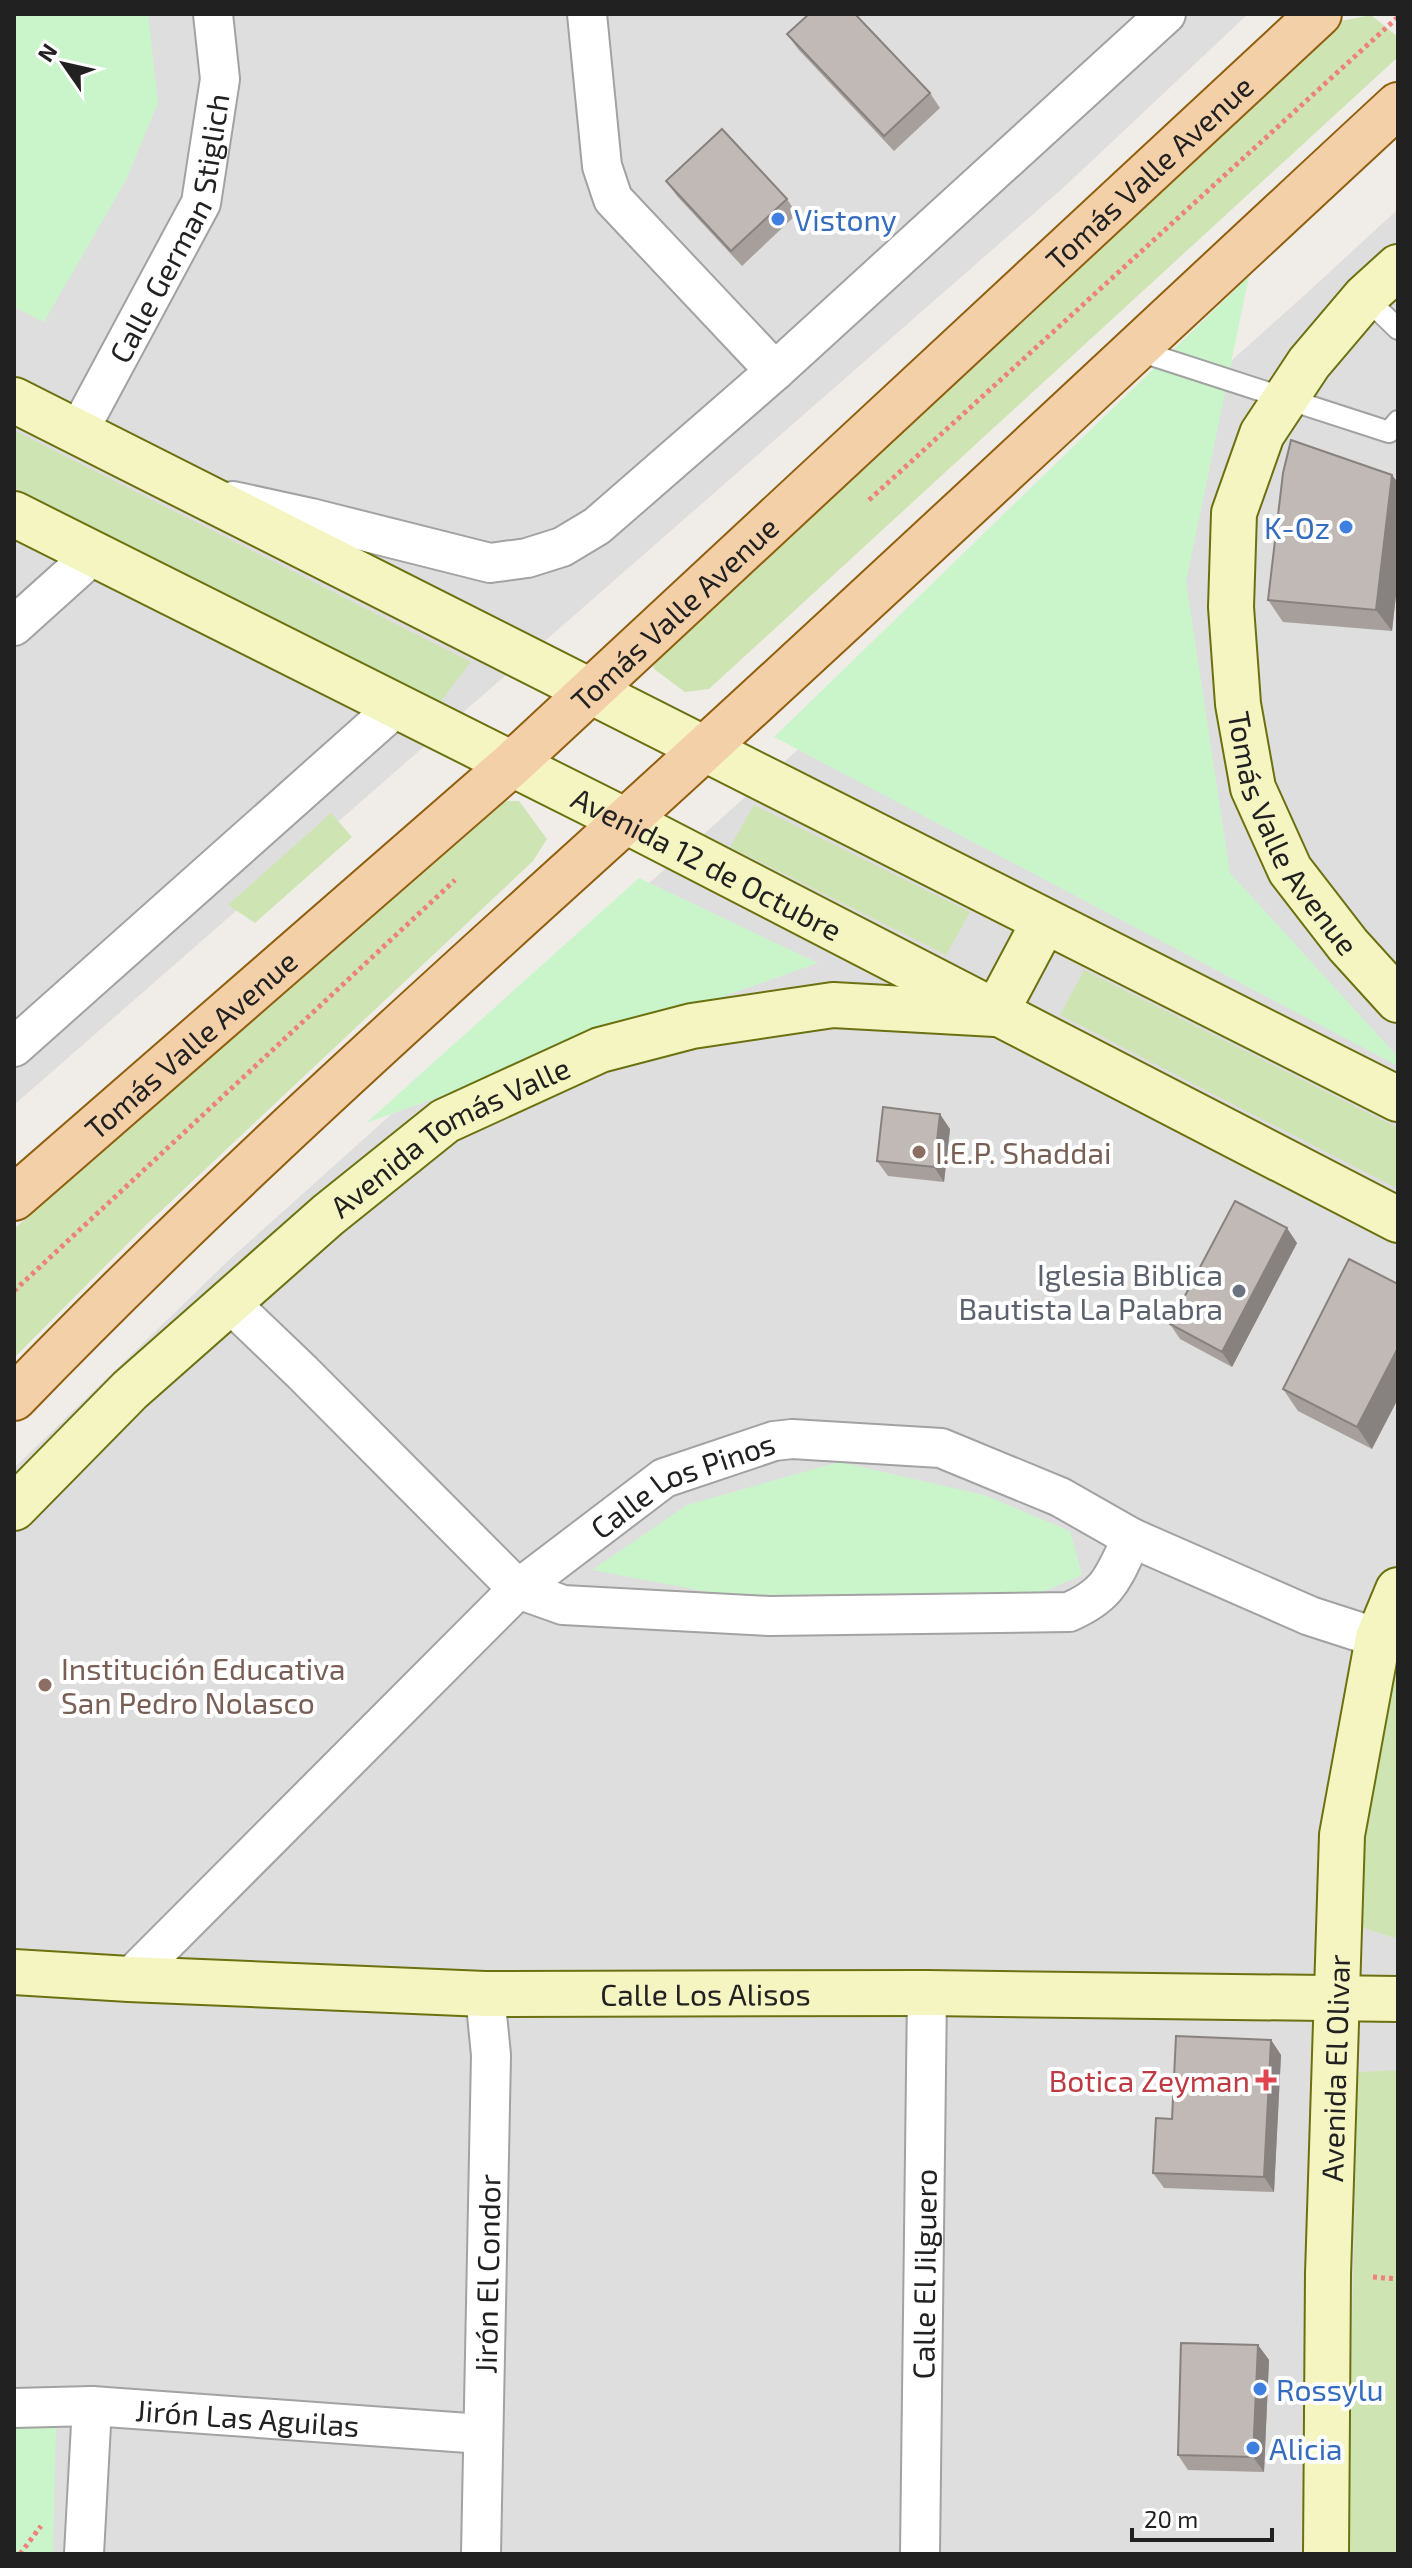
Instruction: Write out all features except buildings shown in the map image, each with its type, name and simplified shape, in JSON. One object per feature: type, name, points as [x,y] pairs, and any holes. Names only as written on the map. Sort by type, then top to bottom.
[{"type":"main road","name":"Tomás Valle Avenue","points":[[14,1198],[512,764],[1319,14]]},
{"type":"main road","points":[[14,1398],[113,1296],[358,1062],[626,821],[1398,105]]},
{"type":"main road","name":"Tomás Valle Avenue","points":[[1398,267],[1365,297],[1309,363],[1262,434],[1234,513],[1231,607],[1237,690],[1253,788],[1290,870],[1348,945],[1398,1000]]},
{"type":"main road","points":[[14,400],[1398,1099]]},
{"type":"main road","name":"Avenida 12 de Octubre","points":[[14,514],[626,821],[1398,1220]]},
{"type":"main road","points":[[995,1014],[1044,922]]},
{"type":"main road","name":"Avenida Tomás Valle","points":[[14,1508],[130,1390],[328,1215],[445,1121],[600,1050],[692,1026],[833,1005],[995,1014]]},
{"type":"main road","name":"Avenida El Olivar","points":[[1326,2554],[1328,2274],[1342,1835],[1378,1638],[1398,1590]]},
{"type":"main road","name":"Calle Los Alisos","points":[[14,1972],[485,1994],[927,1993],[1398,1999]]},
{"type":"street","name":"Calle German Stiglich","points":[[78,432],[201,203],[220,79],[213,14]]},
{"type":"street","points":[[587,14],[602,166],[613,199],[775,371]]},
{"type":"street","points":[[205,495],[490,563],[527,558],[562,547],[597,526],[775,371],[1166,14]]},
{"type":"street","points":[[14,626],[94,554]]},
{"type":"street","points":[[14,1047],[397,706]]},
{"type":"street","points":[[229,1302],[518,1589],[563,1605],[769,1616],[1069,1612],[1091,1602],[1110,1584],[1132,1538]]},
{"type":"street","name":"Calle Los Pinos","points":[[129,1979],[518,1589],[664,1478],[774,1441],[792,1439],[941,1448],[1060,1497],[1132,1538],[1310,1616],[1378,1638]]},
{"type":"street","name":"Calle El Jilguero","points":[[920,2554],[927,1993]]},
{"type":"street","name":"Jirón El Condor","points":[[481,2554],[491,2055],[485,1994]]},
{"type":"street","points":[[84,2554],[92,2406]]},
{"type":"street","name":"Jirón Las Aguilas","points":[[14,2408],[92,2406],[482,2434]]},
{"type":"lane","points":[[1365,297],[1398,329]]},
{"type":"lane","points":[[1135,349],[1389,432],[1398,421]]},
{"type":"shaded area","points":[[14,14],[1248,14],[1063,188],[14,1105]]},
{"type":"shaded area","points":[[1398,209],[1398,2554],[14,2554],[14,1468],[230,1259]]},
{"type":"green space","points":[[14,14],[148,14],[158,103],[126,180],[44,322],[14,307]]},
{"type":"green space","points":[[1371,15],[1398,37],[1398,57],[709,689],[685,692],[654,669],[652,651],[1341,21]]},
{"type":"green space","points":[[1249,276],[1186,582],[1230,873],[1398,1057],[1398,1066],[774,737]]},
{"type":"green space","points":[[14,430],[471,662],[438,705],[14,488]]},
{"type":"green space","points":[[496,801],[519,801],[547,839],[533,861],[148,1223],[14,1358],[14,1229]]},
{"type":"green space","points":[[754,805],[970,912],[946,955],[730,847]]},
{"type":"green space","points":[[331,813],[352,837],[255,923],[228,905]]},
{"type":"green space","points":[[639,878],[818,963],[366,1123]]},
{"type":"green space","points":[[1084,970],[1398,1128],[1398,1189],[1060,1015]]},
{"type":"green space","points":[[839,1462],[984,1495],[1070,1531],[1082,1575],[1038,1594],[725,1595],[592,1570],[687,1505]]},
{"type":"green space","points":[[1398,1641],[1398,1939],[1351,1924],[1375,1762]]},
{"type":"green space","points":[[1398,2070],[1398,2554],[1347,2554],[1358,2072]]},
{"type":"green space","points":[[56,2424],[53,2554],[14,2554],[14,2427]]},
{"type":"place","name":"Vistony","points":[[778,219]]},
{"type":"place","name":"K-Oz","points":[[1346,527]]},
{"type":"place","name":"I.E.P. Shaddai","points":[[919,1152]]},
{"type":"place","name":"Iglesia Biblica Bautista La Palabra","points":[[1239,1291]]},
{"type":"place","name":"Institución Educativa San Pedro Nolasco","points":[[45,1685]]},
{"type":"place","name":"Botica Zeyman","points":[[1266,2080]]},
{"type":"place","name":"Rossylu","points":[[1260,2389]]},
{"type":"place","name":"Alicia","points":[[1253,2448]]}]
